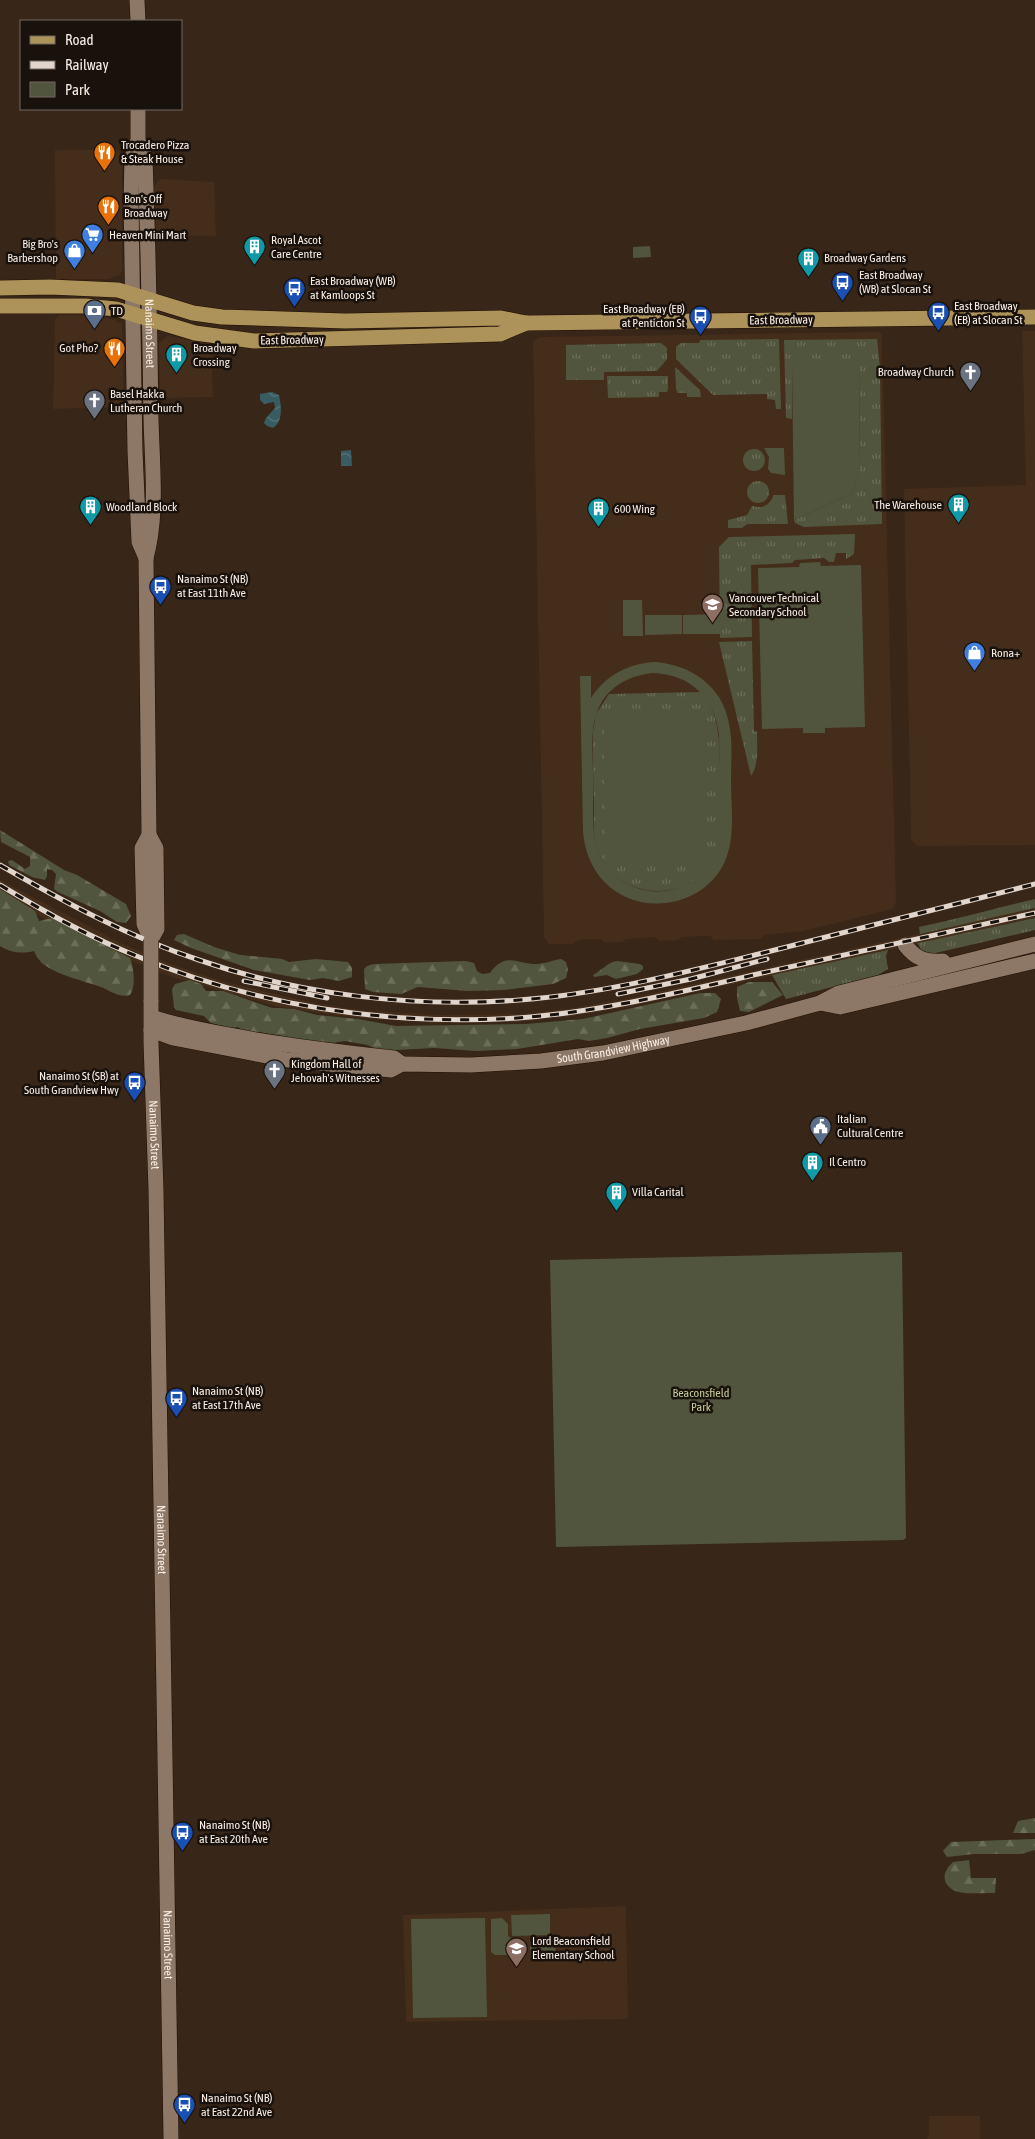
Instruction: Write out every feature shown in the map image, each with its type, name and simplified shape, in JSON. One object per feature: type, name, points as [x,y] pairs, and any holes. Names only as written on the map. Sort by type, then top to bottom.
[{"type":"main road","points":[[137,0],[138,20]]},
{"type":"main road","name":"Nanaimo Street","points":[[138,110],[138,141],[132,157],[134,451],[139,542],[146,558]]},
{"type":"main road","name":"Nanaimo Street","points":[[138,141],[145,157],[150,321],[152,492],[151,540],[146,558],[149,835],[156,848],[151,931],[151,1000],[156,1190],[171,2139]]},
{"type":"main road","name":"East Broadway","points":[[0,288],[118,290],[194,313],[222,317],[345,321],[501,318],[526,323],[1035,317]]},
{"type":"main road","name":"East Broadway","points":[[0,306],[86,306],[118,310],[195,333],[254,341],[500,334],[526,323]]},
{"type":"main road","name":"South Grandview Highway","points":[[152,1023],[174,1024],[325,1051],[394,1058],[402,1064],[471,1065],[541,1061],[603,1053],[746,1022],[820,1004],[839,993],[1035,944]]},
{"type":"main road","points":[[905,945],[913,955],[924,961],[974,958]]},
{"type":"main road","name":"South Grandview Highway","points":[[820,1004],[840,1007],[1035,961]]},
{"type":"shaded area","points":[[117,149],[122,156],[122,270],[120,275],[109,279],[56,279],[55,150]]},
{"type":"shaded area","points":[[159,180],[214,182],[216,236],[156,235],[154,187]]},
{"type":"shaded area","points":[[60,315],[97,316],[115,320],[122,324],[124,407],[53,409],[55,319]]},
{"type":"shaded area","points":[[1022,331],[1035,331],[1035,845],[917,846],[911,839],[904,489],[1026,485]]},
{"type":"shaded area","name":"Vancouver Technical Secondary School","points":[[878,332],[882,334],[896,902],[893,909],[803,931],[764,935],[760,939],[714,940],[710,936],[682,937],[678,940],[659,941],[655,937],[626,939],[622,942],[604,942],[601,939],[578,940],[573,944],[549,944],[544,937],[533,342],[539,337]]},
{"type":"shaded area","points":[[168,336],[211,344],[213,397],[160,398],[159,343]]},
{"type":"shaded area","points":[[0,880],[121,943],[173,965],[222,981],[318,1004],[367,1011],[438,1015],[523,1014],[573,1008],[631,998],[1035,908],[1035,918],[632,1006],[573,1016],[517,1022],[436,1023],[359,1018],[278,1007],[172,977],[118,956],[0,896]]},
{"type":"shaded area","name":"Lord Beaconsfield Elementary School","points":[[626,1906],[628,2019],[406,2022],[403,1915]]},
{"type":"shaded area","points":[[929,2116],[980,2116],[980,2139],[927,2139],[929,2134]]},
{"type":"green space","points":[[650,246],[651,257],[633,258],[633,247]]},
{"type":"green space","points":[[779,339],[781,409],[776,409],[775,400],[767,399],[767,394],[713,395],[676,359],[676,347],[681,343],[699,343],[700,340]]},
{"type":"green space","points":[[877,339],[880,368],[882,524],[804,527],[795,523],[794,520],[853,493],[857,473],[860,473],[859,365],[792,365],[792,419],[786,418],[784,340]]},
{"type":"green space","points":[[661,343],[667,348],[667,359],[657,371],[604,372],[604,380],[566,380],[566,345]]},
{"type":"green space","points":[[859,364],[860,473],[857,474],[853,493],[794,520],[792,365]]},
{"type":"green space","points":[[675,367],[700,390],[701,397],[687,397],[687,393],[678,393],[676,389]]},
{"type":"green space","points":[[607,376],[668,376],[668,389],[667,392],[659,392],[659,397],[608,398]]},
{"type":"green space","points":[[764,448],[784,448],[785,475],[771,473],[768,469],[769,457]]},
{"type":"green space","points":[[754,449],[764,456],[765,460],[758,470],[754,471],[744,464],[743,460],[750,450]]},
{"type":"green space","points":[[758,481],[766,484],[769,492],[766,500],[758,503],[750,500],[747,492],[750,484]]},
{"type":"green space","points":[[774,495],[785,495],[788,524],[747,524],[742,528],[728,528],[728,520],[747,515],[752,506],[760,507],[766,505]]},
{"type":"green space","points":[[855,534],[854,554],[846,559],[846,553],[836,553],[834,562],[829,562],[824,558],[795,560],[792,563],[751,565],[752,637],[720,638],[719,547],[729,537]]},
{"type":"green space","points":[[820,562],[821,566],[861,565],[865,727],[825,728],[825,733],[803,733],[803,728],[762,729],[758,568],[799,567],[800,563]]},
{"type":"green space","points":[[623,600],[642,600],[643,636],[623,636]]},
{"type":"green space","points":[[720,614],[720,634],[683,634],[683,615]]},
{"type":"green space","points":[[645,615],[682,615],[682,634],[645,635]]},
{"type":"green space","points":[[752,641],[754,731],[757,732],[757,749],[754,772],[751,776],[719,642]]},
{"type":"green space","points":[[654,662],[680,667],[692,672],[712,688],[726,711],[731,745],[732,828],[727,856],[711,882],[699,891],[685,898],[655,904],[640,902],[626,897],[608,886],[590,861],[583,831],[580,676],[591,676],[591,698],[604,683],[618,672],[644,663]],"holes":[[[653,673],[666,674],[689,683],[698,690],[706,699],[717,722],[719,735],[721,829],[716,854],[707,868],[687,884],[659,891],[645,890],[632,886],[620,879],[601,859],[596,845],[594,828],[592,740],[597,713],[600,705],[610,692],[622,682],[637,676]]]},
{"type":"green space","points":[[701,692],[712,709],[719,737],[722,825],[718,848],[714,858],[702,874],[687,884],[670,890],[651,891],[633,886],[617,878],[604,864],[596,846],[594,836],[593,732],[596,714],[609,694]]},
{"type":"green space","points":[[705,712],[707,862],[606,863],[604,713]]},
{"type":"green space","points":[[0,830],[64,870],[77,875],[126,904],[131,916],[126,923],[117,922],[100,911],[58,892],[54,889],[56,874],[52,870],[47,869],[45,880],[32,877],[9,865],[8,861],[12,860],[25,869],[30,866],[30,857],[1,842]]},
{"type":"green space","points":[[0,889],[35,911],[39,921],[52,918],[130,958],[134,977],[130,995],[118,995],[101,987],[56,972],[42,963],[34,951],[16,952],[0,946]]},
{"type":"green space","points":[[1035,899],[1035,908],[920,934],[919,927]]},
{"type":"green space","points":[[1035,918],[1035,930],[931,954],[922,953],[918,943]]},
{"type":"green space","points":[[184,934],[214,947],[240,955],[282,959],[289,962],[316,959],[348,962],[352,968],[352,977],[339,981],[323,978],[310,980],[254,970],[191,948],[174,940],[177,935]]},
{"type":"green space","points":[[888,950],[886,956],[888,969],[878,975],[786,999],[772,975]]},
{"type":"green space","points":[[561,959],[566,962],[568,969],[566,978],[553,984],[504,990],[468,991],[418,987],[401,994],[373,992],[365,989],[364,969],[374,964],[466,961],[474,963],[477,971],[482,974],[490,973],[496,966],[506,960],[537,964]]},
{"type":"green space","points":[[617,961],[640,964],[643,966],[643,969],[637,974],[616,979],[607,975],[594,977],[593,975]]},
{"type":"green space","points":[[190,980],[201,984],[206,991],[223,991],[272,1008],[294,1009],[317,1015],[358,1019],[396,1026],[526,1024],[583,1019],[700,993],[715,993],[721,999],[717,1012],[704,1018],[640,1029],[589,1041],[578,1039],[517,1049],[477,1051],[434,1048],[378,1051],[368,1045],[345,1041],[326,1044],[259,1032],[244,1032],[238,1027],[232,1028],[211,1023],[204,1016],[176,1010],[172,989],[175,984]]},
{"type":"green space","points":[[749,982],[772,982],[783,995],[749,1012],[740,1011],[737,987]]},
{"type":"green space","name":"Beaconsfield Park","points":[[902,1252],[906,1538],[903,1540],[556,1547],[550,1260]]},
{"type":"green space","points":[[1035,1818],[1035,1833],[1013,1833],[1018,1821]]},
{"type":"green space","points":[[1035,1839],[1035,1850],[1021,1854],[974,1854],[947,1857],[943,1851],[951,1842]]},
{"type":"green space","points":[[969,1860],[971,1878],[996,1878],[995,1893],[955,1891],[946,1883],[945,1874],[953,1862]]},
{"type":"green space","points":[[550,1914],[550,1935],[512,1936],[511,1915]]},
{"type":"green space","points":[[485,1918],[487,2017],[413,2018],[411,1919]]},
{"type":"green space","points":[[502,1918],[508,1924],[508,1936],[513,1940],[513,1955],[495,1955],[491,1952],[491,1919]]},
{"type":"green space","points":[[555,1939],[556,1960],[530,1959],[530,1942]]},
{"type":"water","points":[[272,392],[279,395],[281,408],[279,421],[273,428],[264,423],[275,408],[274,402],[264,404],[260,400],[260,394]]},
{"type":"water","points":[[351,450],[352,466],[341,466],[341,451]]},
{"type":"railway","points":[[0,865],[122,930],[173,951],[237,972],[277,982],[357,996],[438,1002],[479,1002],[550,997],[642,982],[1035,884]]},
{"type":"railway","points":[[0,885],[49,914],[99,940],[180,973],[274,999],[322,1009],[420,1019],[518,1018],[610,1006],[1035,913]]},
{"type":"railway","points":[[618,994],[691,979],[767,959]]},
{"type":"railway","points":[[244,981],[327,998]]},
{"type":"place","name":"Trocadero Pizza & Steak House","points":[[105,171]]},
{"type":"place","name":"Bon's Off Broadway","points":[[108,225]]},
{"type":"place","name":"Heaven Mini Mart","points":[[93,254]]},
{"type":"place","name":"Royal Ascot Care Centre","points":[[255,266]]},
{"type":"place","name":"Big Bro's Barbershop","points":[[74,270]]},
{"type":"place","name":"Broadway Gardens","points":[[808,277]]},
{"type":"place","name":"East Broadway (WB) at Slocan St","points":[[843,301]]},
{"type":"place","name":"East Broadway (WB) at Kamloops St","points":[[294,307]]},
{"type":"place","name":"TD","points":[[95,330]]},
{"type":"place","name":"East Broadway (EB) at Slocan St","points":[[938,332]]},
{"type":"place","name":"East Broadway (EB) at Penticton St","points":[[701,335]]},
{"type":"place","name":"Got Pho?","points":[[114,367]]},
{"type":"place","name":"Broadway Crossing","points":[[177,374]]},
{"type":"place","name":"Broadway Church","points":[[970,391]]},
{"type":"place","name":"Basel Hakka Lutheran Church","points":[[94,420]]},
{"type":"place","name":"The Warehouse","points":[[958,524]]},
{"type":"place","name":"Woodland Block","points":[[90,526]]},
{"type":"place","name":"600 Wing","points":[[598,528]]},
{"type":"place","name":"Nanaimo St (NB) at East 11th Ave","points":[[161,605]]},
{"type":"place","name":"Vancouver Technical Secondary School","points":[[713,624]]},
{"type":"place","name":"Rona+","points":[[975,672]]},
{"type":"place","name":"Kingdom Hall of Jehovah's Witnesses","points":[[275,1090]]},
{"type":"place","name":"Nanaimo St (SB) at South Grandview Hwy","points":[[135,1102]]},
{"type":"place","name":"Italian Cultural Centre","points":[[821,1145]]},
{"type":"place","name":"Il Centro","points":[[813,1181]]},
{"type":"place","name":"Villa Carital","points":[[616,1211]]},
{"type":"place","name":"Nanaimo St (NB) at East 17th Ave","points":[[176,1417]]},
{"type":"place","name":"Nanaimo St (NB) at East 20th Ave","points":[[183,1851]]},
{"type":"place","name":"Lord Beaconsfield Elementary School","points":[[516,1967]]},
{"type":"place","name":"Nanaimo St (NB) at East 22nd Ave","points":[[185,2124]]}]
